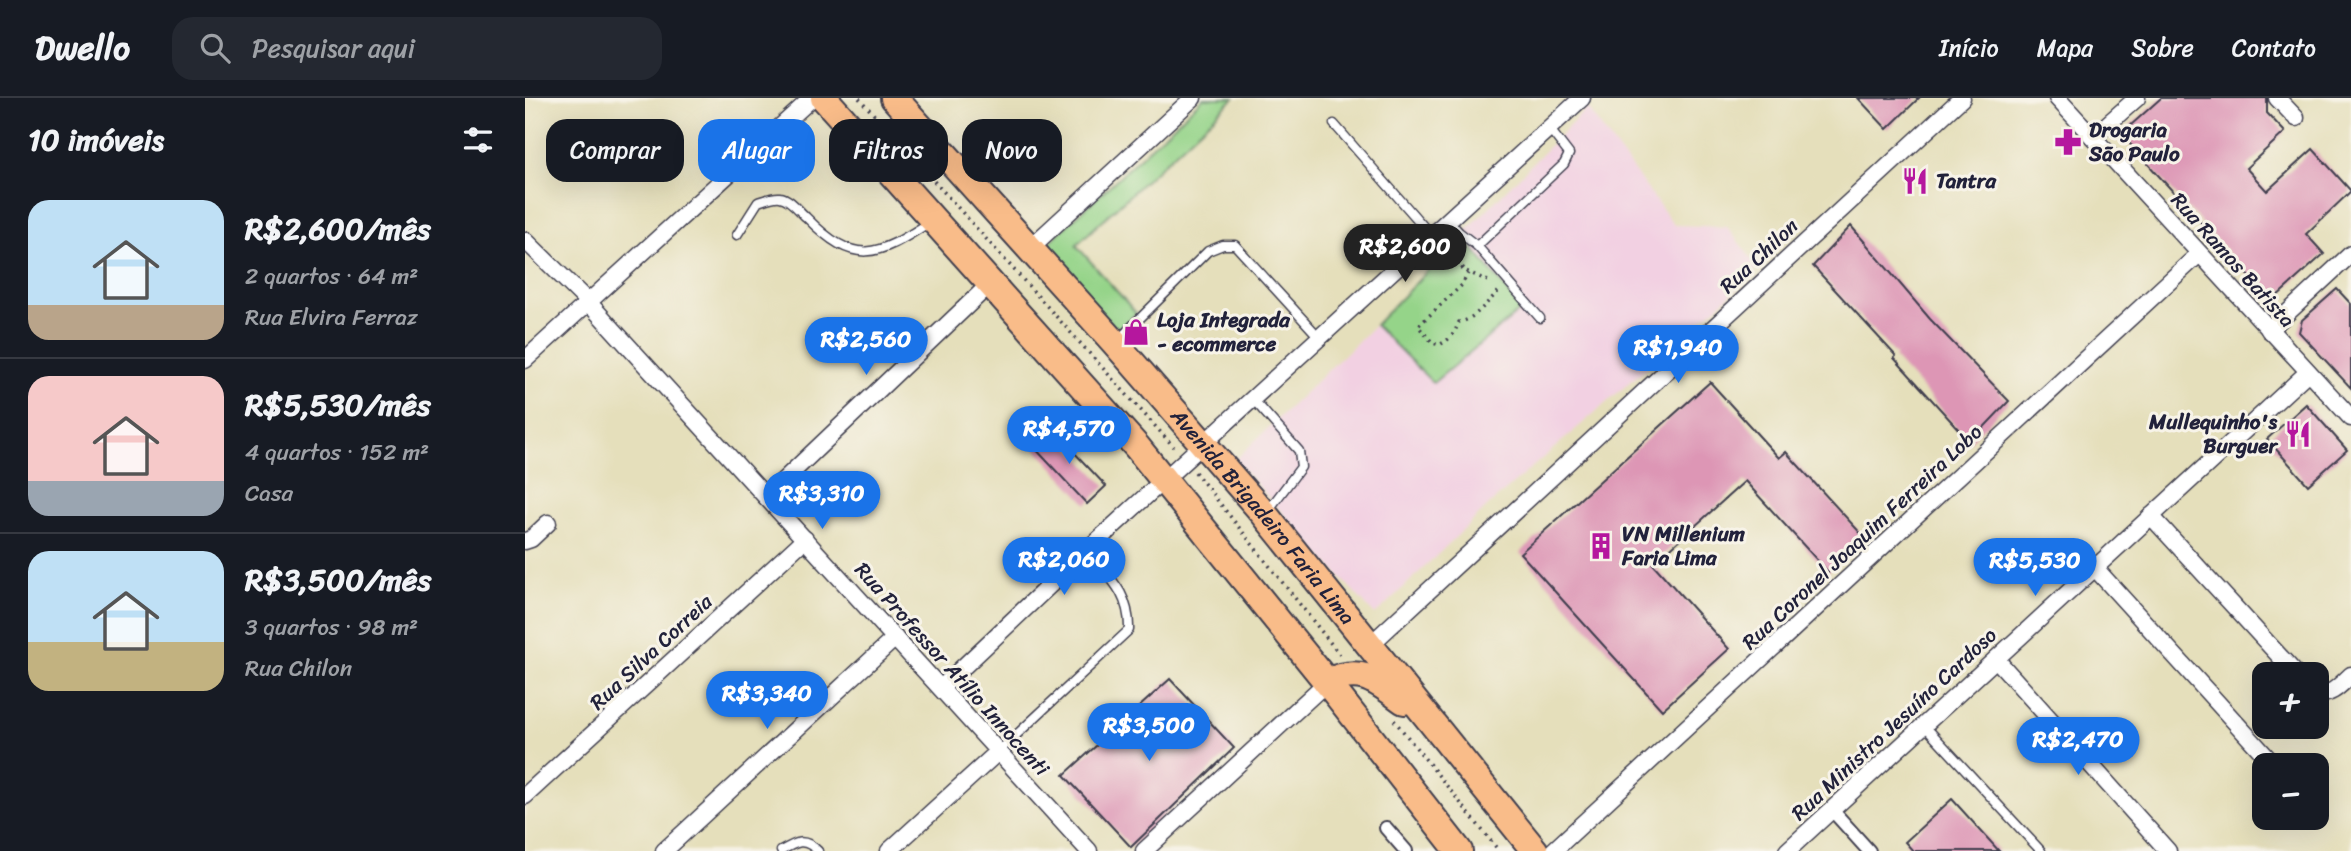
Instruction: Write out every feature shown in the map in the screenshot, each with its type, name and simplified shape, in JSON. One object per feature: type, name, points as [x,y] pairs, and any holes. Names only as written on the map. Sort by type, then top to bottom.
[{"type":"main road","points":[[824,98],[1164,479],[1459,851]]},
{"type":"main road","name":"Avenida Brigadeiro Faria Lima","points":[[894,98],[1115,343],[1265,515],[1535,851]]},
{"type":"main road","points":[[1321,674],[1356,674],[1368,677],[1425,714]]},
{"type":"street","points":[[525,360],[812,98]]},
{"type":"street","points":[[1030,248],[1193,98]]},
{"type":"street","points":[[941,688],[1252,398],[1582,98]]},
{"type":"street","name":"Rua Chilon","points":[[1364,637],[1962,98]]},
{"type":"street","name":"Rua Ramos Batista","points":[[2057,98],[2351,418]]},
{"type":"street","points":[[2094,137],[2137,98]]},
{"type":"street","points":[[2277,98],[2296,118]]},
{"type":"street","name":"Rua Professor Atílio Innocenti","points":[[525,240],[588,302],[1089,851]]},
{"type":"street","name":"Rua Coronel Joaquim Ferreira Lobo","points":[[1553,851],[2199,254]]},
{"type":"street","points":[[2269,330],[2351,254]]},
{"type":"street","points":[[766,497],[991,284]]},
{"type":"street","name":"Rua Ministro Jesuíno Cardoso","points":[[1787,851],[2308,372]]},
{"type":"street","points":[[2151,516],[2285,662]]},
{"type":"street","points":[[525,541],[531,539],[548,523]]},
{"type":"street","name":"Rua Silva Correia","points":[[525,796],[805,539]]},
{"type":"street","points":[[2095,568],[2263,753]]},
{"type":"street","points":[[664,851],[895,638]]},
{"type":"street","points":[[1996,659],[2168,851]]},
{"type":"street","points":[[1145,851],[1321,674]]},
{"type":"street","points":[[2329,693],[2351,676]]},
{"type":"street","points":[[889,851],[999,751]]},
{"type":"street","points":[[1832,810],[1869,851]]},
{"type":"street","points":[[1386,828],[1406,851]]},
{"type":"lane","points":[[1333,124],[1431,234]]},
{"type":"lane","points":[[1477,246],[1564,164],[1569,154],[1549,128]]},
{"type":"lane","points":[[737,235],[758,202],[780,197],[791,202],[812,224],[852,252],[871,252],[897,244],[933,219]]},
{"type":"lane","points":[[1448,219],[1477,246],[1540,318]]},
{"type":"lane","points":[[1115,343],[1209,251],[1223,245],[1235,245],[1319,337]]},
{"type":"lane","points":[[1252,398],[1299,451],[1301,467],[1265,515]]},
{"type":"lane","points":[[999,751],[1129,630],[1129,611],[1120,590],[1087,550]]},
{"type":"lane","points":[[1924,725],[2041,851]]},
{"type":"lane","points":[[781,851],[799,842],[805,842],[818,851]]},
{"type":"path","points":[[1431,234],[1468,273],[1482,277],[1495,285],[1499,292],[1486,301],[1474,317],[1459,322],[1454,335],[1447,341],[1439,345],[1433,343],[1418,326],[1462,285],[1468,273]]},
{"type":"path","points":[[1321,674],[1364,637]]},
{"type":"shaded area","points":[[1587,108],[1674,225],[1727,227],[1758,267],[1745,282],[1491,503],[1375,615],[1235,460],[1375,325],[1433,383],[1522,308],[1462,235]]},
{"type":"green space","points":[[1203,98],[1234,98],[1076,245],[1136,313],[1117,330],[1042,249]]},
{"type":"green space","points":[[1462,235],[1522,309],[1433,383],[1375,325]]},
{"type":"building","points":[[1858,98],[1919,98],[1887,129]]},
{"type":"building","points":[[2161,98],[2267,98],[2267,113],[2285,132],[2246,168],[2267,191],[2313,149],[2351,191],[2306,234],[2324,254],[2276,297],[2269,298],[2121,134]]},
{"type":"building","points":[[1851,226],[1930,319],[2009,401],[1970,442],[1813,266]]},
{"type":"building","points":[[2337,289],[2351,304],[2351,388],[2299,332],[2302,320]]},
{"type":"building","name":"VN Millenium Faria Lima","points":[[1710,382],[1779,458],[1786,452],[1865,538],[1828,572],[1745,481],[1653,564],[1729,649],[1662,710],[1520,553]]},
{"type":"building","points":[[2306,404],[2347,450],[2308,485],[2267,439]]},
{"type":"building","points":[[1051,428],[1106,486],[1087,504],[1032,445]]},
{"type":"building","points":[[1170,679],[1234,748],[1131,847],[1064,775]]},
{"type":"building","points":[[1952,799],[1999,851],[1913,851],[1905,842]]},
{"type":"place","name":"Drogaria São Paulo","points":[[2068,142]]},
{"type":"place","name":"Tantra","points":[[1915,181]]},
{"type":"place","name":"Loja Integrada - ecommerce","points":[[1136,332]]},
{"type":"place","name":"Mullequinho's Burguer","points":[[2298,434]]},
{"type":"place","name":"VN Millenium Faria Lima","points":[[1601,546]]}]
